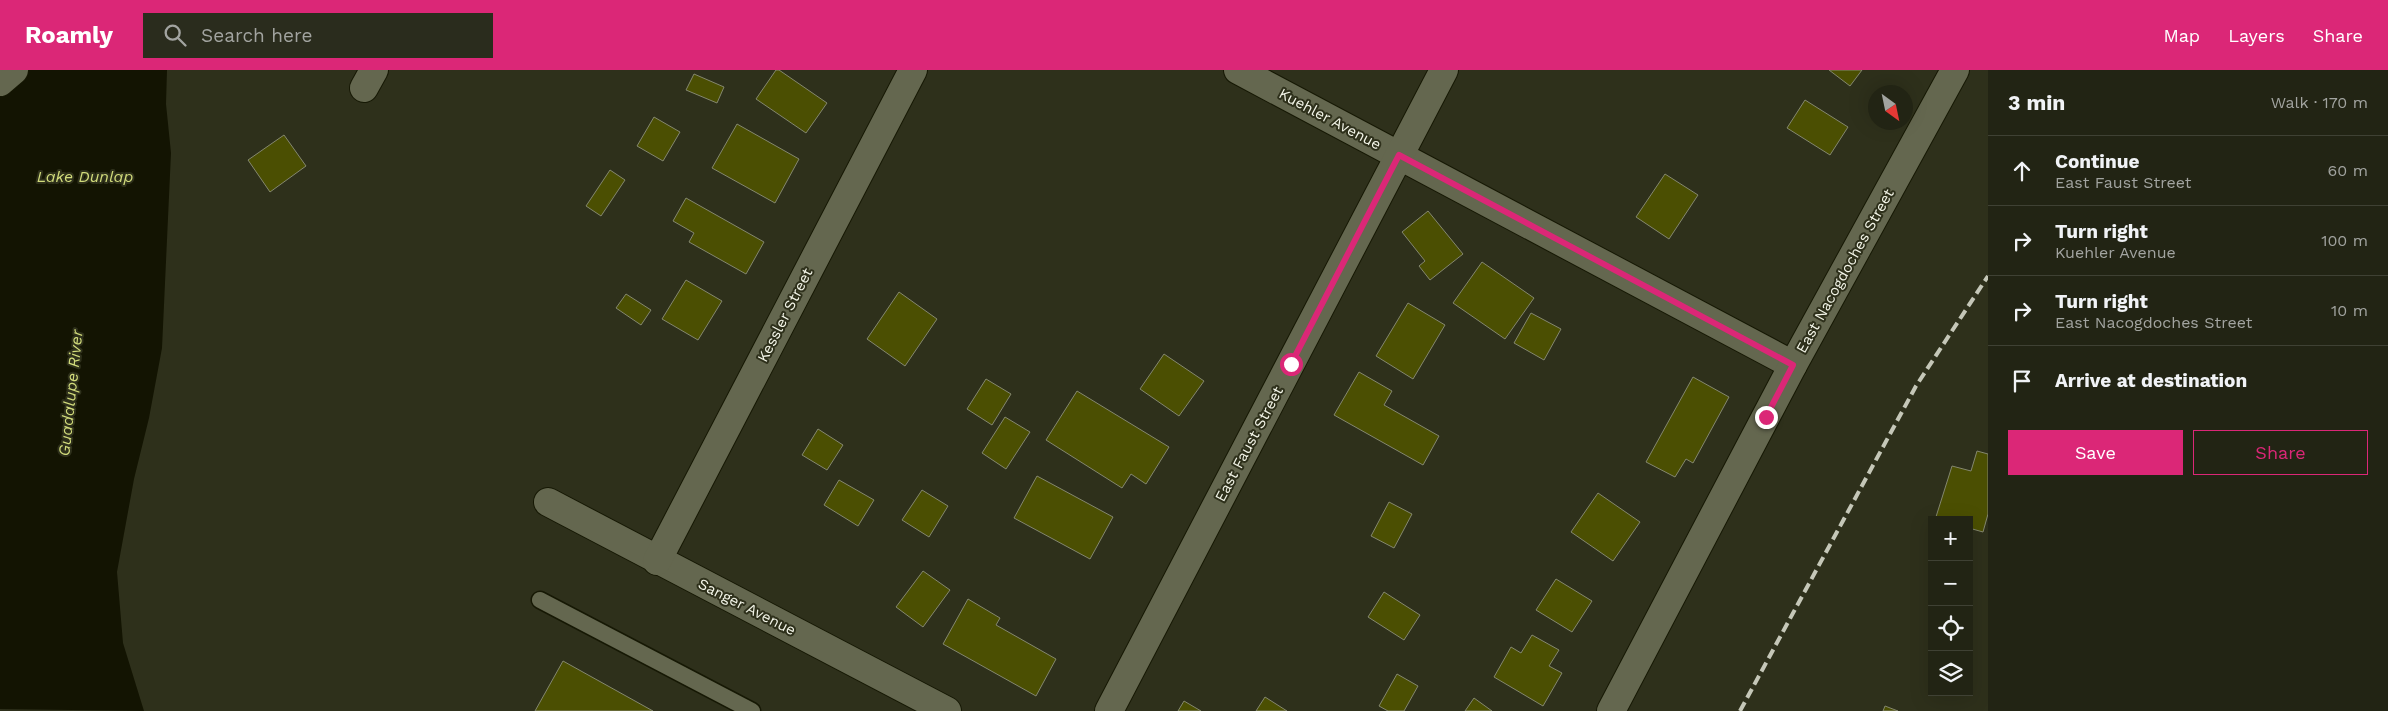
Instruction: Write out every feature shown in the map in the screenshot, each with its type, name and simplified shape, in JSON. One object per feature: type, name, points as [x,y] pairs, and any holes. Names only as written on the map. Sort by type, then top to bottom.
[{"type":"street","points":[[0,82],[14,70]]},
{"type":"street","name":"Kessler Street","points":[[657,561],[913,70]]},
{"type":"street","name":"Kuehler Avenue","points":[[1238,70],[1793,365]]},
{"type":"street","name":"East Faust Street","points":[[1109,711],[1444,70]]},
{"type":"street","name":"East Nacogdoches Street","points":[[1610,711],[1793,365],[1955,70]]},
{"type":"street","name":"Sanger Avenue","points":[[548,502],[940,709]]},
{"type":"lane","points":[[540,600],[752,711]]},
{"type":"water","name":"Lake Dunlap","points":[[0,70],[167,70],[166,104],[171,153],[162,348],[149,418],[134,479],[117,572],[123,643],[144,711],[0,709]]},
{"type":"building","points":[[776,70],[779,70],[827,103],[806,133],[756,99]]},
{"type":"building","points":[[1829,70],[1862,70],[1850,86]]},
{"type":"building","points":[[694,74],[724,87],[717,103],[686,90]]},
{"type":"building","points":[[1805,100],[1848,127],[1830,155],[1787,128]]},
{"type":"building","points":[[654,117],[680,132],[663,161],[637,146]]},
{"type":"building","points":[[737,124],[799,159],[775,203],[712,168]]},
{"type":"building","points":[[284,135],[306,166],[270,192],[248,160]]},
{"type":"building","points":[[610,170],[625,180],[601,216],[586,206]]},
{"type":"building","points":[[1665,174],[1698,195],[1669,239],[1636,217]]},
{"type":"building","points":[[686,198],[764,242],[746,274],[689,242],[694,233],[673,221]]},
{"type":"building","points":[[1428,211],[1463,254],[1430,280],[1419,266],[1425,261],[1402,232]]},
{"type":"building","points":[[1482,262],[1534,298],[1505,339],[1453,303]]},
{"type":"building","points":[[686,280],[722,301],[698,340],[662,319]]},
{"type":"building","points":[[899,292],[937,319],[905,366],[867,339]]},
{"type":"building","points":[[626,294],[651,310],[641,325],[616,308]]},
{"type":"building","points":[[1408,303],[1445,325],[1413,379],[1376,356]]},
{"type":"building","points":[[1531,313],[1561,329],[1544,360],[1514,343]]},
{"type":"building","points":[[1164,354],[1204,381],[1179,416],[1140,389]]},
{"type":"building","points":[[1359,372],[1392,391],[1384,405],[1439,436],[1423,465],[1334,415]]},
{"type":"building","points":[[1693,377],[1729,397],[1693,463],[1686,459],[1675,477],[1646,462]]},
{"type":"building","points":[[986,379],[1011,394],[992,425],[967,409]]},
{"type":"building","points":[[1077,391],[1169,447],[1146,484],[1131,474],[1122,488],[1046,440]]},
{"type":"building","points":[[1005,417],[1030,432],[1006,469],[982,453]]},
{"type":"building","points":[[818,429],[843,445],[827,470],[802,455]]},
{"type":"building","points":[[1977,451],[1988,454],[1988,514],[1983,532],[1973,529],[1973,516],[1936,516],[1952,466],[1971,471]]},
{"type":"building","points":[[1037,476],[1113,517],[1090,559],[1014,518]]},
{"type":"building","points":[[839,480],[874,500],[858,526],[824,505]]},
{"type":"building","points":[[922,490],[948,506],[929,537],[902,520]]},
{"type":"building","points":[[1598,493],[1640,522],[1613,561],[1571,532]]},
{"type":"building","points":[[1389,502],[1412,514],[1394,548],[1371,536]]},
{"type":"building","points":[[923,571],[950,590],[923,627],[896,607]]},
{"type":"building","points":[[1556,579],[1592,601],[1572,632],[1536,610]]},
{"type":"building","points":[[1384,592],[1420,615],[1404,640],[1368,617]]},
{"type":"building","points":[[968,599],[1000,618],[996,625],[1056,659],[1036,696],[943,644]]},
{"type":"building","points":[[1532,635],[1559,650],[1549,666],[1562,673],[1543,706],[1494,677],[1511,647],[1521,653]]},
{"type":"building","points":[[563,661],[653,711],[535,711]]},
{"type":"building","points":[[1397,674],[1418,686],[1404,711],[1388,711],[1379,706]]},
{"type":"building","points":[[1265,697],[1287,711],[1256,711]]},
{"type":"building","points":[[1474,698],[1492,711],[1465,711]]},
{"type":"building","points":[[1184,701],[1201,711],[1178,711]]},
{"type":"building","points":[[1885,706],[1898,711],[1883,711]]},
{"type":"railway","points":[[1740,711],[1916,386],[1988,276]]},
{"type":"route","points":[[1291,364],[1399,155],[1793,365],[1766,417]]},
{"type":"water label","name":"Guadalupe River","points":[[70,393]]}]
